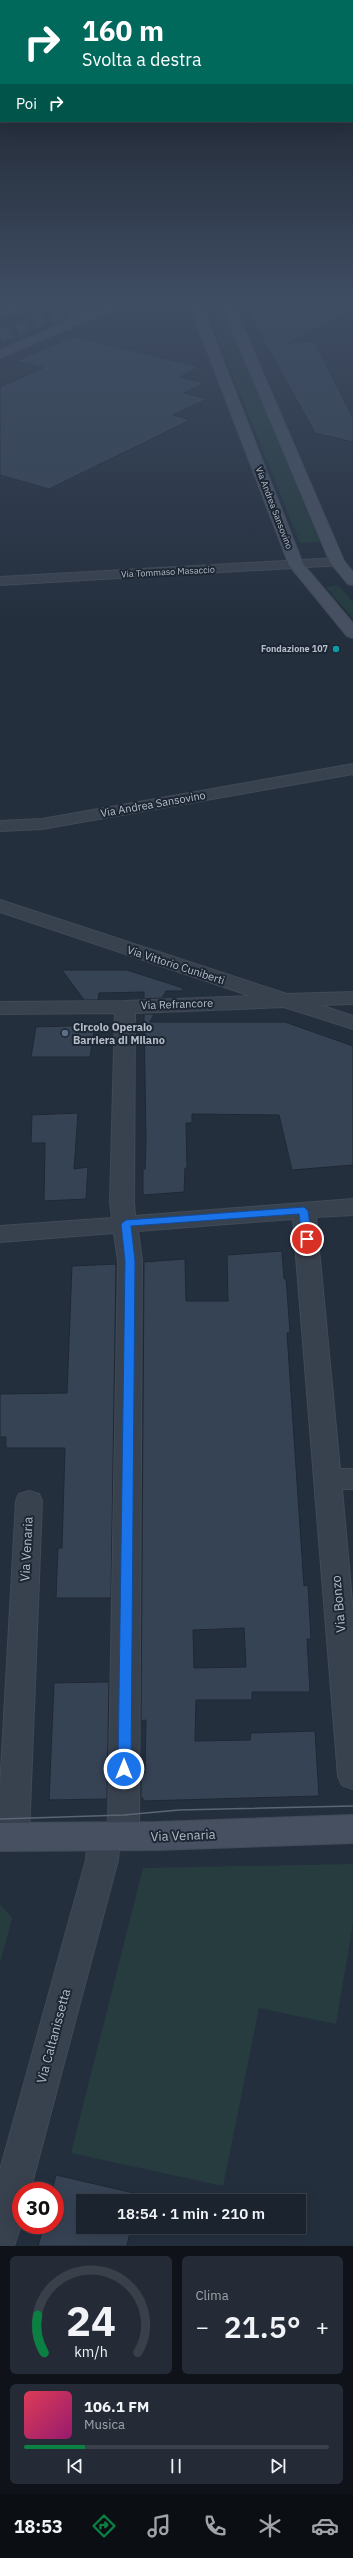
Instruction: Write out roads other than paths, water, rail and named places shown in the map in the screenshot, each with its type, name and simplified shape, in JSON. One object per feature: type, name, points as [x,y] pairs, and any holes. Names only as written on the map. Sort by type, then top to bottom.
[{"type":"main road","name":"Via Andrea Sansovino","points":[[234,406],[296,565],[353,633]]},
{"type":"main road","points":[[271,406],[337,562],[353,581]]},
{"type":"main road","name":"Via Venaria","points":[[6,1837],[114,1837],[353,1829]]},
{"type":"street","name":"Via Tommaso Masaccio","points":[[0,581],[337,562]]},
{"type":"street","name":"Via Andrea Sansovino","points":[[0,826],[42,824],[353,769]]},
{"type":"street","name":"Via Vittorio Cuniberti","points":[[0,906],[353,1024]]},
{"type":"street","points":[[179,1005],[204,974]]},
{"type":"street","name":"Via Refrancore","points":[[0,1008],[125,1007],[353,998]]},
{"type":"street","name":"Via Caltanissetta","points":[[0,2236],[102,1860],[114,1837],[130,1261],[122,1202],[125,1007]]},
{"type":"street","points":[[0,1234],[353,1207]]},
{"type":"street","name":"Via Bonzo","points":[[304,1211],[340,1479],[353,1776]]},
{"type":"street","name":"Via Venaria","points":[[6,1837],[29,1501]]},
{"type":"tram line","points":[[0,1819],[124,1815],[179,1810],[353,1806]]},
{"type":"place","name":"Fondazione 107","points":[[336,649]]},
{"type":"place","name":"Circolo Operaio Barriera di Milano","points":[[65,1033]]}]
